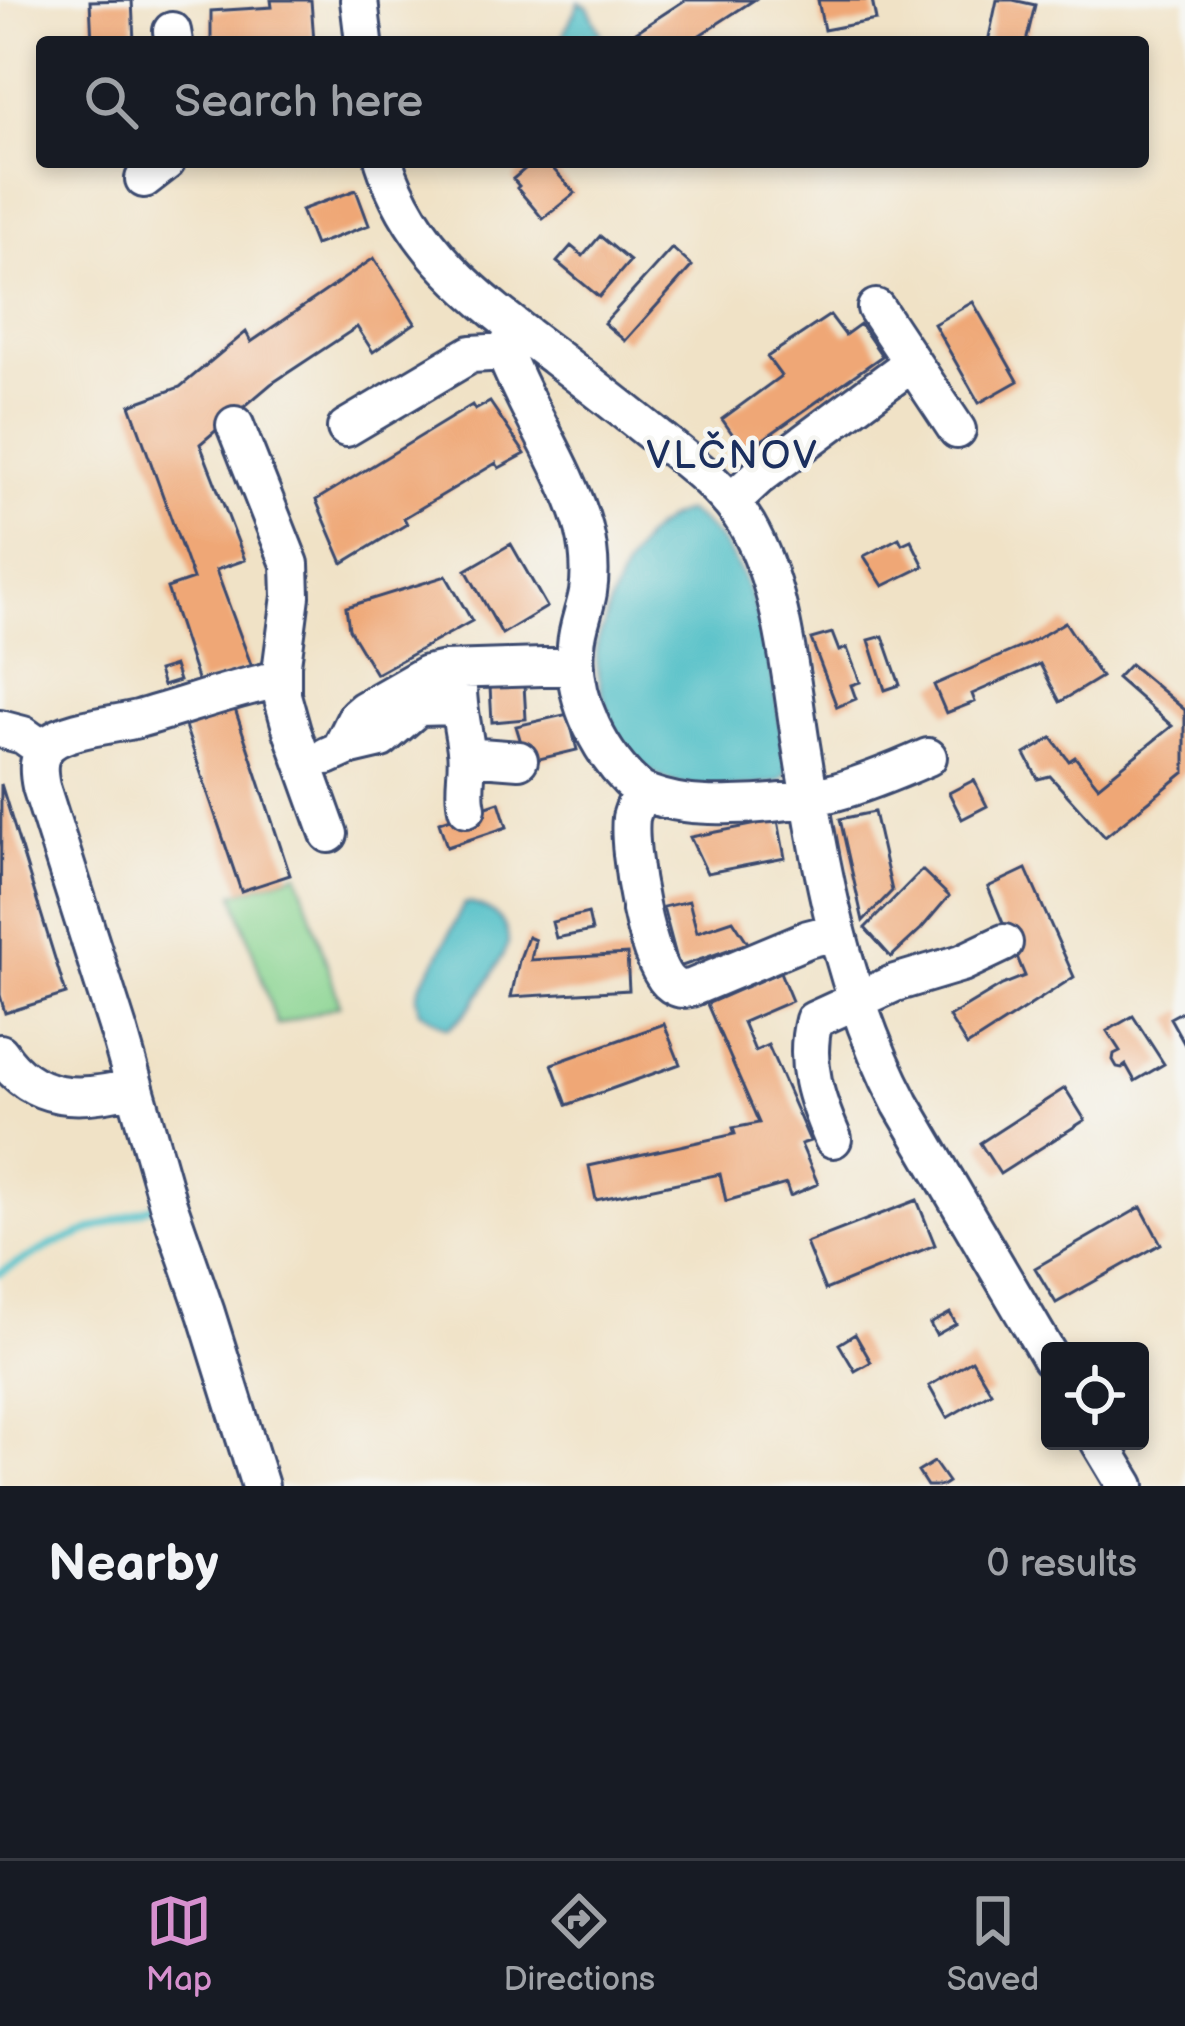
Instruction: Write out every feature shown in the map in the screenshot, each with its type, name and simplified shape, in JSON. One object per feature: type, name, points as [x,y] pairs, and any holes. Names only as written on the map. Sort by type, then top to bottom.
[{"type":"street","points":[[358,0],[363,36]]},
{"type":"street","points":[[386,168],[400,204],[425,244],[512,341],[692,464],[731,502],[758,545],[782,632],[836,932],[855,1000],[901,1104],[1041,1343]]},
{"type":"street","points":[[876,308],[957,430]]},
{"type":"street","points":[[346,428],[471,355],[512,341]]},
{"type":"street","points":[[512,341],[512,372],[584,530],[588,590],[576,666],[586,711],[619,771],[641,791],[671,802],[766,805],[810,800],[865,784],[928,757]]},
{"type":"street","points":[[731,502],[912,363]]},
{"type":"street","points":[[235,425],[290,564],[281,679],[285,710],[329,834]]},
{"type":"street","points":[[304,764],[340,750],[357,716],[402,703],[427,674],[458,688],[576,666]]},
{"type":"street","points":[[260,1486],[168,1204],[41,787],[39,765],[44,750],[63,736],[281,679]]},
{"type":"street","points":[[458,688],[467,756],[467,808]]},
{"type":"street","points":[[0,729],[23,735],[44,750]]},
{"type":"street","points":[[467,756],[519,760]]},
{"type":"street","points":[[641,791],[632,817],[633,862],[652,953],[670,984],[691,988],[836,932]]},
{"type":"street","points":[[833,1139],[812,1084],[812,1025],[818,1016],[1004,944]]},
{"type":"street","points":[[0,1053],[22,1079],[43,1090],[98,1096],[134,1087]]},
{"type":"street","points":[[1105,1450],[1126,1486]]},
{"type":"green space","points":[[298,873],[340,1005],[277,1025],[234,894]]},
{"type":"water","points":[[579,2],[588,7],[602,36],[563,36]]},
{"type":"water","points":[[686,511],[713,532],[734,560],[749,592],[777,702],[788,772],[781,781],[705,788],[662,778],[629,754],[609,713],[596,655],[611,601],[644,540]]},
{"type":"water","points":[[464,904],[496,916],[505,927],[508,943],[474,1002],[448,1028],[420,1011],[417,996]]},
{"type":"building","points":[[132,0],[134,36],[92,36],[90,1]]},
{"type":"building","points":[[271,0],[311,0],[314,36],[211,36],[211,11],[272,7]]},
{"type":"building","points":[[685,0],[754,0],[698,36],[633,34]]},
{"type":"building","points":[[818,0],[872,0],[876,20],[824,30]]},
{"type":"building","points":[[997,0],[1035,5],[1027,36],[989,36]]},
{"type":"building","points":[[526,168],[552,168],[575,193],[543,219],[513,179]]},
{"type":"building","points":[[356,190],[369,225],[315,245],[301,210]]},
{"type":"building","points":[[600,236],[630,261],[599,297],[557,262],[571,246],[583,256]]},
{"type":"building","points":[[672,248],[692,266],[625,341],[604,323]]},
{"type":"building","points":[[374,258],[415,323],[373,352],[357,327],[271,384],[200,444],[245,560],[216,570],[252,667],[199,685],[167,588],[193,579],[130,405],[180,387],[246,332],[251,342]]},
{"type":"building","points":[[973,302],[1018,381],[979,403],[934,324]]},
{"type":"building","points":[[830,315],[845,335],[860,324],[882,356],[745,452],[722,419],[781,376],[767,357]]},
{"type":"building","points":[[490,402],[525,454],[499,468],[496,463],[404,518],[407,524],[343,563],[316,500],[472,405],[475,410]]},
{"type":"building","points":[[899,538],[902,544],[911,540],[924,566],[883,586],[864,556]]},
{"type":"building","points":[[511,544],[547,607],[502,634],[466,570]]},
{"type":"building","points":[[446,576],[472,621],[376,674],[349,629],[346,607]]},
{"type":"building","points":[[1065,622],[1101,677],[1060,702],[1040,664],[972,694],[975,702],[946,713],[934,685],[1030,643]]},
{"type":"building","points":[[832,633],[839,651],[847,648],[860,682],[851,685],[856,699],[837,707],[811,639]]},
{"type":"building","points":[[883,636],[900,685],[885,690],[869,640]]},
{"type":"building","points":[[1130,664],[1185,710],[1185,772],[1105,837],[1050,776],[1038,779],[1025,754],[1052,738],[1069,761],[1075,757],[1098,786],[1172,726],[1117,678]]},
{"type":"building","points":[[174,666],[179,681],[163,686],[158,671]]},
{"type":"building","points":[[524,685],[526,719],[492,722],[490,687]]},
{"type":"building","points":[[233,703],[290,875],[241,891],[183,720]]},
{"type":"building","points":[[568,714],[577,750],[527,762],[516,726]]},
{"type":"building","points":[[974,780],[987,806],[962,819],[949,793]]},
{"type":"building","points":[[1,784],[66,994],[5,1013],[0,995]]},
{"type":"building","points":[[499,802],[507,827],[447,847],[439,822]]},
{"type":"building","points":[[874,812],[892,891],[863,921],[840,819]]},
{"type":"building","points":[[778,820],[785,858],[707,873],[690,837]]},
{"type":"building","points":[[1026,869],[1074,977],[967,1046],[949,1017],[1025,976],[988,887]]},
{"type":"building","points":[[922,870],[949,896],[891,957],[865,928]]},
{"type":"building","points":[[689,901],[697,932],[733,920],[748,943],[679,967],[663,907]]},
{"type":"building","points":[[588,913],[592,931],[556,938],[552,922]]},
{"type":"building","points":[[528,937],[535,940],[531,960],[627,954],[629,990],[511,997]]},
{"type":"building","points":[[780,972],[792,1001],[743,1022],[755,1051],[768,1045],[810,1141],[801,1144],[818,1184],[790,1196],[786,1184],[726,1201],[720,1174],[596,1200],[589,1166],[735,1134],[733,1128],[759,1123],[707,1004]]},
{"type":"building","points":[[1185,1010],[1185,1045],[1170,1018]]},
{"type":"building","points":[[1133,1016],[1164,1064],[1135,1081],[1126,1065],[1117,1067],[1113,1060],[1120,1051],[1107,1031]]},
{"type":"building","points":[[664,1024],[680,1064],[567,1105],[552,1064]]},
{"type":"building","points":[[1065,1088],[1085,1120],[1000,1174],[980,1143]]},
{"type":"building","points":[[917,1200],[935,1245],[825,1290],[806,1243]]},
{"type":"building","points":[[1141,1207],[1161,1244],[1056,1303],[1035,1268]]},
{"type":"building","points":[[950,1313],[956,1324],[936,1335],[930,1324]]},
{"type":"building","points":[[855,1334],[871,1362],[855,1371],[839,1344]]},
{"type":"building","points":[[972,1360],[991,1392],[947,1418],[929,1386]]},
{"type":"building","points":[[934,1462],[948,1482],[942,1486],[927,1486],[918,1472]]},
{"type":"waterway","points":[[0,1273],[52,1245],[156,1205]]},
{"type":"district","name":"VLČNOV","points":[[733,454]]}]
